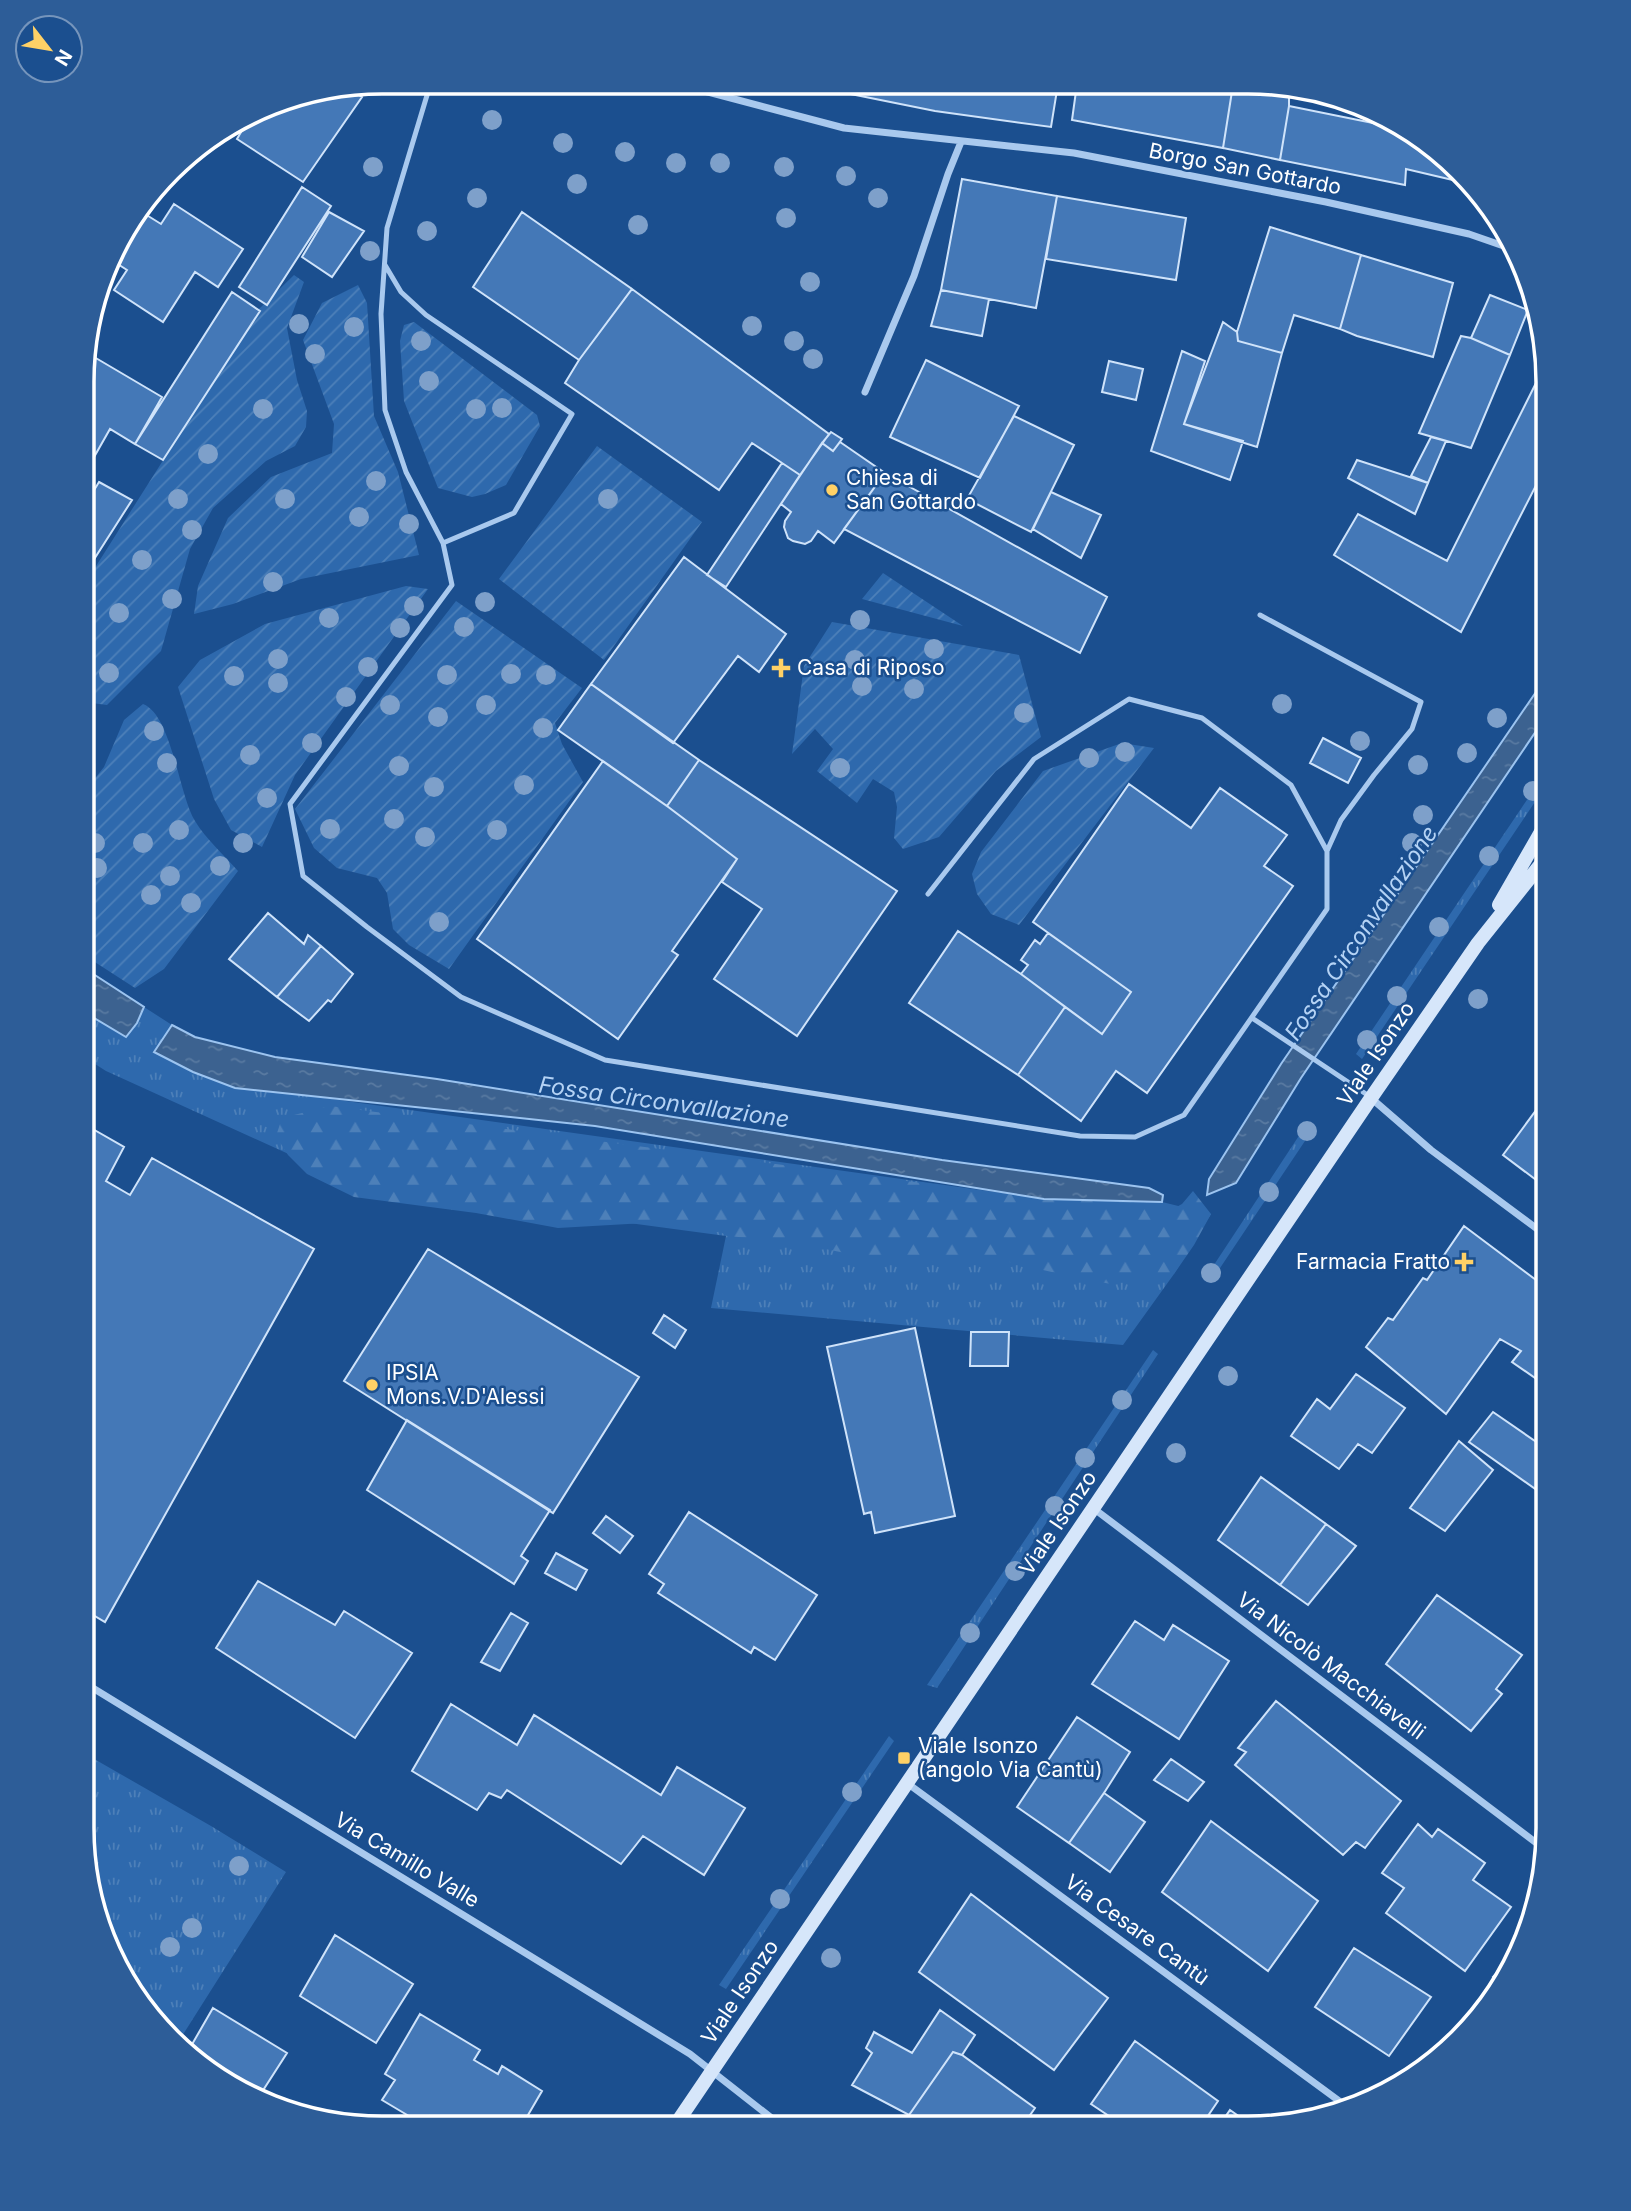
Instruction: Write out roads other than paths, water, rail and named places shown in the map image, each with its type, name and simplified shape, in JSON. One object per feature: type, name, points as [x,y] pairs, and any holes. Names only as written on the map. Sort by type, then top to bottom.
[{"type":"main road","name":"Viale Isonzo","points":[[1478,943],[1536,841]]},
{"type":"main road","name":"Viale Isonzo","points":[[681,2116],[1371,1098],[1478,943],[1536,870]]},
{"type":"street","name":"Borgo San Gottardo","points":[[716,94],[844,128],[1074,153],[1313,199],[1469,234],[1502,245]]},
{"type":"street","points":[[865,392],[914,276],[961,142]]},
{"type":"street","points":[[1371,1098],[1431,1150],[1536,1228]]},
{"type":"street","name":"Via Nicolò Macchiavelli","points":[[1093,1508],[1536,1844]]},
{"type":"street","name":"Via Camillo Valle","points":[[94,1689],[649,2028],[769,2116]]},
{"type":"street","name":"Via Cesare Cantù","points":[[906,1783],[1340,2101]]},
{"type":"lane","points":[[427,94],[387,228],[381,314],[385,410],[406,472],[443,543],[452,584],[290,804],[303,876],[461,997],[606,1060],[1080,1136],[1135,1137],[1184,1115],[1327,909],[1327,851],[1341,820],[1412,729],[1421,702],[1260,615]]},
{"type":"lane","points":[[385,265],[401,292],[426,315],[572,414],[514,513],[443,543]]},
{"type":"lane","points":[[928,894],[1034,759],[1129,699],[1202,718],[1292,786],[1327,851]]},
{"type":"lane","points":[[1252,1018],[1371,1098]]},
{"type":"water","points":[[1536,692],[1536,731],[1301,1078],[1236,1183],[1207,1195],[1209,1179],[1281,1064]]},
{"type":"water","points":[[94,974],[144,1007],[137,1023],[126,1037],[94,1018]]},
{"type":"water","points":[[172,1025],[195,1037],[275,1057],[437,1079],[942,1160],[1149,1188],[1163,1195],[1162,1202],[1044,1199],[595,1126],[235,1088],[193,1072],[154,1052]]},
{"type":"place","name":"Chiesa di San Gottardo","points":[[832,490]]},
{"type":"place","name":"Casa di Riposo","points":[[781,668]]},
{"type":"place","name":"Farmacia Fratto","points":[[1464,1262]]},
{"type":"place","name":"IPSIA Mons.V.D'Alessi","points":[[372,1385]]},
{"type":"place","name":"Viale Isonzo (angolo Via Cantù)","points":[[904,1758]]},
{"type":"water label","name":"Fossa Circonvallazione","points":[[1361,933]]},
{"type":"water label","name":"Fossa Circonvallazione","points":[[664,1102]]}]
